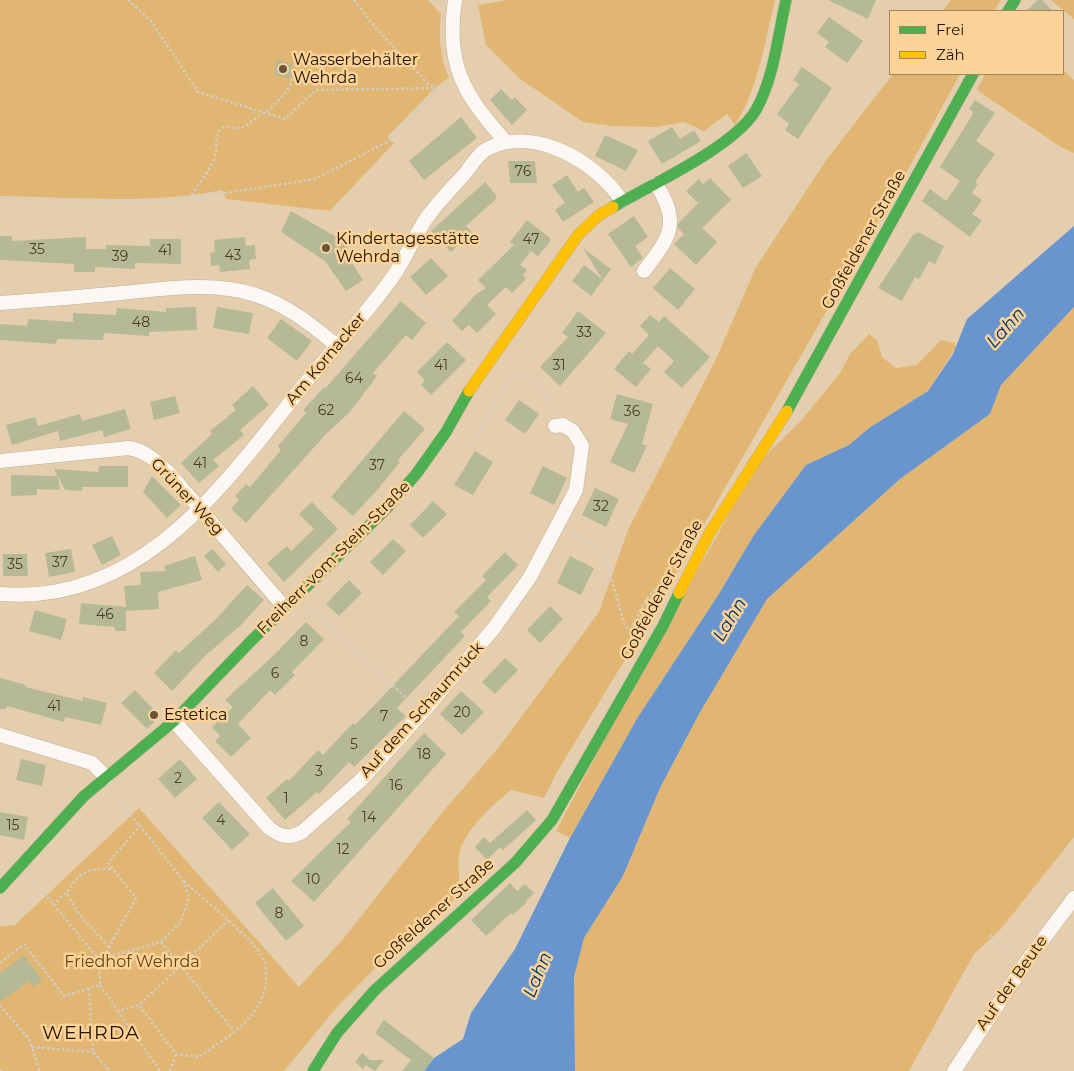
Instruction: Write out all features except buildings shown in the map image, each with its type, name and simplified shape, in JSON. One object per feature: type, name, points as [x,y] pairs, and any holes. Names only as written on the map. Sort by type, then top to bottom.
[{"type":"street","points":[[455,0],[452,21],[453,45],[461,81],[479,112],[506,142]]},
{"type":"street","name":"Freiherr-vom-Stein-Straße","points":[[0,888],[22,866],[68,812],[106,777],[174,721],[387,508],[417,473],[446,432],[487,363],[578,235],[600,215],[622,201],[656,184],[727,141],[753,115],[772,66],[786,0]]},
{"type":"street","name":"Goßfeldener Straße","points":[[313,1071],[337,1033],[375,990],[515,863],[552,820],[663,626],[709,534],[786,413],[972,75]]},
{"type":"street","name":"Am Kornacker","points":[[0,594],[39,595],[62,591],[104,578],[153,551],[174,534],[200,509],[393,278],[427,216],[484,150],[506,142],[539,144],[559,151],[597,173],[612,186],[622,201]]},
{"type":"street","points":[[644,271],[661,248],[670,231],[671,216],[656,184]]},
{"type":"street","points":[[0,303],[181,288],[230,289],[256,295],[282,306],[310,323],[336,345]]},
{"type":"street","name":"Auf dem Schaumrück","points":[[174,721],[269,828],[281,836],[292,837],[302,832],[361,780],[422,712],[494,628],[530,577],[576,490],[582,446],[574,431],[559,425]]},
{"type":"street","name":"Grüner Weg","points":[[0,461],[128,448],[138,450],[158,462],[285,608]]},
{"type":"street","points":[[0,735],[92,763],[106,777]]},
{"type":"street","name":"Auf der Beute","points":[[954,1071],[1018,973],[1074,898]]},
{"type":"path","points":[[128,0],[151,21],[198,92],[284,119],[316,90],[439,88],[461,81]]},
{"type":"path","points":[[354,0],[376,28],[428,84],[439,88]]},
{"type":"path","points":[[188,199],[212,167],[216,152],[217,134],[225,127],[242,128],[271,108],[290,86],[294,64]]},
{"type":"path","points":[[0,198],[148,202],[188,199],[315,179],[389,141],[439,88]]},
{"type":"path","points":[[393,278],[487,363]]},
{"type":"path","points":[[468,448],[509,381],[518,372],[528,373],[540,386],[559,425]]},
{"type":"path","points":[[557,526],[598,547],[606,558],[625,627],[631,629],[646,600],[656,588],[662,597]]},
{"type":"path","points":[[297,596],[422,712]]},
{"type":"path","points":[[120,804],[183,880],[245,935],[263,958],[267,980],[255,1012],[234,1031],[199,1057],[176,1054],[139,1005]]},
{"type":"path","points":[[140,826],[108,863],[136,898],[101,958],[100,985],[160,1071]]},
{"type":"path","points":[[22,866],[53,905],[101,958]]},
{"type":"path","points":[[53,905],[86,871],[94,868],[113,869]]},
{"type":"path","points":[[101,958],[161,942],[181,922],[184,914],[189,898],[183,880]]},
{"type":"path","points":[[67,892],[72,905],[85,923],[109,947]]},
{"type":"path","points":[[118,1011],[139,1005],[228,921]]},
{"type":"path","points":[[990,935],[1016,952]]},
{"type":"path","points":[[161,942],[234,1031]]},
{"type":"path","points":[[0,963],[24,944],[64,996],[100,985]]},
{"type":"path","points":[[89,988],[93,1052],[110,1071]]},
{"type":"path","points":[[0,1005],[29,1039],[40,1071]]},
{"type":"path","points":[[32,1047],[93,1052]]},
{"type":"path","points":[[170,1071],[176,1054]]},
{"type":"green space","points":[[0,0],[428,0],[441,14],[440,46],[449,77],[433,90],[387,137],[394,143],[330,211],[226,199],[222,190],[195,195],[139,199],[0,196]]},
{"type":"green space","points":[[507,0],[775,0],[760,65],[743,111],[735,125],[727,114],[704,131],[684,122],[656,127],[612,126],[583,122],[519,78],[486,45],[478,5]]},
{"type":"green space","points":[[951,0],[1001,0],[995,10],[943,10]]},
{"type":"green space","points":[[1051,0],[1074,0],[1074,19]]},
{"type":"green space","points":[[1064,71],[1074,80],[1074,153],[1059,146],[977,90],[984,75],[1064,75]]},
{"type":"green space","name":"Friedhof Wehrda","points":[[892,75],[959,75],[910,166],[649,620],[557,772],[544,798],[511,790],[489,809],[463,842],[458,866],[461,893],[380,963],[337,1007],[284,1071],[2,1071],[0,1068],[0,926],[15,925],[139,808],[299,987],[344,938],[446,808],[499,747],[599,612],[628,530],[716,359],[756,267],[827,159]]},
{"type":"green space","points":[[1074,307],[1074,837],[1000,930],[974,954],[909,1071],[575,1071],[574,977],[584,938],[623,876],[660,788],[699,714],[767,599],[900,479],[990,414],[1001,385]]},
{"type":"green space","points":[[869,334],[877,340],[882,357],[896,368],[917,365],[941,340],[954,343],[956,347],[928,391],[869,428],[849,445],[806,465],[754,535],[717,597],[638,717],[570,838],[556,831],[632,688],[747,482],[765,456],[800,422],[840,373],[850,354]]},
{"type":"water","name":"Lahn","points":[[1074,226],[1074,307],[1001,385],[990,414],[900,479],[767,599],[699,714],[660,788],[623,876],[584,938],[574,977],[575,1071],[424,1071],[434,1058],[463,1039],[471,1013],[515,949],[570,838],[638,717],[717,597],[754,535],[806,465],[849,445],[869,428],[928,391],[953,354],[967,319]]},
{"type":"traffic: fast","points":[[613,207],[691,164],[730,138],[745,124],[756,110],[767,84],[775,56],[786,0]]},
{"type":"traffic: fast","points":[[1009,10],[1015,0]]},
{"type":"traffic: fast","points":[[787,411],[972,75]]},
{"type":"traffic: fast","points":[[0,888],[84,796],[174,721],[252,640],[387,508],[417,473],[446,432],[469,391]]},
{"type":"traffic: fast","points":[[313,1071],[337,1033],[375,990],[515,863],[552,820],[663,626],[679,593]]},
{"type":"traffic: slow","points":[[469,391],[578,235],[599,215],[613,207]]},
{"type":"traffic: slow","points":[[679,593],[709,534],[787,411]]},
{"type":"place","name":"Wasserbehälter Wehrda","points":[[283,69]]},
{"type":"place","name":"Kindertagesstätte Wehrda","points":[[326,248]]},
{"type":"place","name":"Estetica","points":[[154,715]]},
{"type":"district","name":"WEHRDA","points":[[91,1033]]}]
